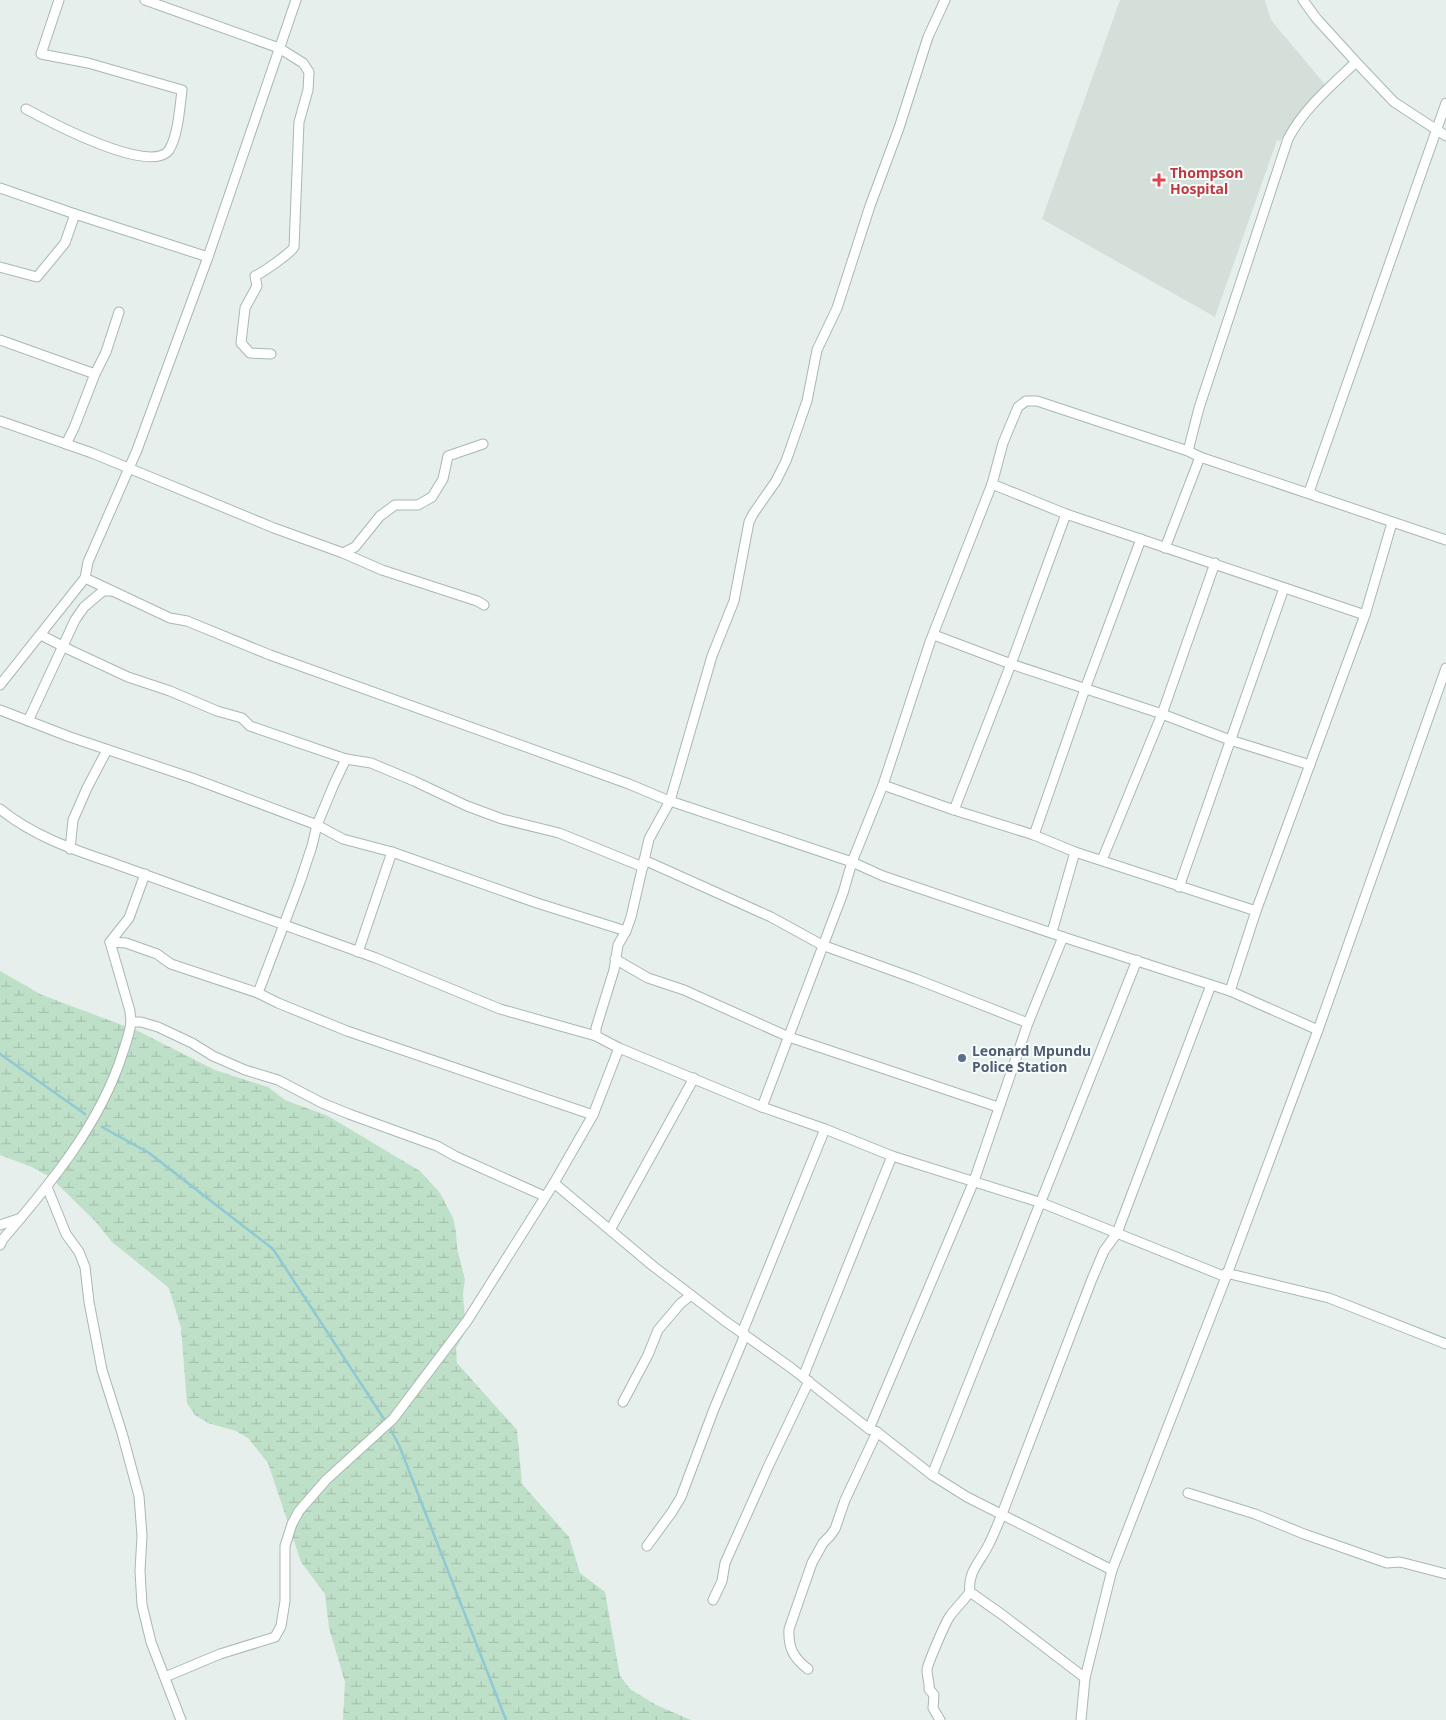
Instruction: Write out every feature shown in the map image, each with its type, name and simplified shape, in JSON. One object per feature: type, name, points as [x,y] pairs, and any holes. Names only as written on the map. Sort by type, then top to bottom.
[{"type":"street","points":[[26,110],[99,144],[122,152],[151,157],[162,156],[169,150],[177,127],[182,90],[88,63],[41,54],[59,0]]},
{"type":"street","points":[[145,0],[280,48],[303,63],[309,72],[299,122],[294,247],[287,255],[256,276],[257,286],[245,308],[241,343],[250,354],[270,354]]},
{"type":"street","points":[[0,685],[85,578],[88,562],[138,450],[208,257],[296,0]]},
{"type":"street","points":[[596,1036],[596,1028],[614,970],[618,945],[626,931],[649,839],[670,801],[712,656],[734,601],[749,522],[776,481],[786,461],[808,401],[817,350],[837,308],[928,37],[945,0]]},
{"type":"street","points":[[1303,0],[1316,18],[1394,102],[1446,136]]},
{"type":"street","points":[[1188,451],[1199,408],[1288,139],[1306,110],[1356,62]]},
{"type":"street","points":[[1316,496],[1310,492],[1446,103]]},
{"type":"street","points":[[0,188],[208,257]]},
{"type":"street","points":[[0,267],[37,277],[64,243],[75,214]]},
{"type":"street","points":[[66,444],[106,352],[119,312]]},
{"type":"street","points":[[0,340],[95,374]]},
{"type":"street","points":[[762,1107],[843,893],[852,862],[883,785],[930,642],[992,484],[1003,443],[1018,407],[1026,401],[1037,401],[1446,540]]},
{"type":"street","points":[[0,421],[130,468],[274,528],[400,576],[484,605]]},
{"type":"street","points":[[343,553],[355,547],[380,516],[395,505],[418,505],[432,497],[443,479],[448,456],[483,444]]},
{"type":"street","points":[[1165,548],[1200,457]]},
{"type":"street","points":[[992,484],[1066,514],[1365,615]]},
{"type":"street","points":[[954,810],[1011,664],[1066,514]]},
{"type":"street","points":[[1230,991],[1256,910],[1365,615],[1392,523]]},
{"type":"street","points":[[1034,835],[1085,689],[1141,540]]},
{"type":"street","points":[[1102,860],[1162,714],[1215,563]]},
{"type":"street","points":[[85,578],[170,618],[187,620],[270,654],[629,784],[670,801],[852,862],[883,876],[1230,991],[1318,1030]]},
{"type":"street","points":[[1179,887],[1284,588]]},
{"type":"street","points":[[28,722],[75,620],[84,607],[103,591],[115,592]]},
{"type":"street","points":[[41,635],[128,677],[170,691],[217,711],[242,718],[250,726],[346,759],[371,763],[485,813],[559,833],[644,864],[770,918],[822,945],[1028,1023]]},
{"type":"street","points":[[934,635],[1011,664],[1162,714],[1230,740],[1310,765]]},
{"type":"street","points":[[1081,1720],[1085,1678],[1112,1570],[1318,1030],[1446,668]]},
{"type":"street","points":[[0,710],[28,722],[192,778],[317,825],[343,839],[392,852],[536,903],[626,931]]},
{"type":"street","points":[[70,849],[73,820],[107,750]]},
{"type":"street","points":[[258,993],[284,926],[312,846],[317,825],[346,759]]},
{"type":"street","points":[[883,785],[1034,835],[1075,852],[1179,887],[1256,910]]},
{"type":"street","points":[[0,809],[14,820],[70,849],[145,874],[358,952],[500,1009],[596,1036],[619,1048],[762,1107],[825,1129],[892,1156],[1042,1203],[1226,1275],[1329,1298],[1446,1344]]},
{"type":"street","points":[[358,952],[392,852]]},
{"type":"street","points":[[1052,932],[1075,852]]},
{"type":"street","points":[[110,942],[129,918],[145,874]]},
{"type":"street","points":[[808,1669],[793,1654],[788,1638],[789,1629],[812,1563],[823,1543],[835,1529],[912,1323],[974,1181],[1028,1023],[1063,937]]},
{"type":"street","points":[[110,942],[126,943],[157,954],[171,964],[258,993],[347,1031],[592,1114]]},
{"type":"street","points":[[0,1245],[46,1187],[90,1124],[108,1092],[118,1067],[131,1022],[130,1011],[110,942]]},
{"type":"street","points":[[615,959],[648,978],[684,990],[790,1037],[998,1107]]},
{"type":"street","points":[[932,1475],[1042,1203],[1137,960]]},
{"type":"street","points":[[940,1720],[934,1708],[934,1695],[929,1690],[930,1682],[926,1670],[948,1618],[970,1592],[969,1584],[973,1570],[988,1546],[1002,1514],[1104,1250],[1117,1233],[1211,985]]},
{"type":"street","points":[[131,1022],[141,1022],[158,1027],[192,1043],[213,1056],[278,1080],[322,1103],[349,1114],[437,1146],[463,1160],[544,1196]]},
{"type":"street","points":[[165,1677],[220,1654],[276,1637],[284,1612],[285,1546],[292,1524],[300,1511],[326,1480],[392,1419],[467,1322],[544,1196],[554,1183],[592,1114],[619,1048]]},
{"type":"street","points":[[610,1230],[694,1078]]},
{"type":"street","points":[[647,1546],[681,1497],[714,1408],[825,1129]]},
{"type":"street","points":[[713,1600],[722,1581],[726,1563],[806,1379],[892,1156]]},
{"type":"street","points":[[554,1183],[653,1266],[932,1475],[967,1497],[1112,1570]]},
{"type":"street","points":[[46,1187],[66,1234],[79,1252],[85,1267],[89,1302],[102,1370],[139,1496],[142,1536],[140,1570],[142,1605],[151,1642],[181,1720]]},
{"type":"street","points":[[0,1225],[22,1218]]},
{"type":"street","points":[[623,1402],[648,1355],[658,1330],[680,1304],[691,1295]]},
{"type":"street","points":[[1188,1493],[1255,1514],[1387,1564],[1400,1562],[1446,1574]]},
{"type":"street","points":[[970,1592],[1085,1678]]},
{"type":"shaded area","name":"Thompson Hospital","points":[[1120,0],[1265,0],[1271,20],[1328,88],[1280,141],[1277,140],[1215,317],[1042,219]]},
{"type":"green space","points":[[0,971],[42,995],[138,1031],[215,1070],[268,1087],[285,1100],[328,1116],[420,1171],[440,1193],[453,1218],[456,1232],[457,1248],[465,1280],[463,1293],[465,1323],[463,1336],[456,1348],[457,1363],[517,1430],[522,1484],[569,1537],[580,1573],[605,1592],[620,1676],[630,1689],[656,1705],[691,1720],[343,1720],[345,1682],[329,1628],[325,1594],[301,1562],[268,1463],[248,1438],[236,1431],[208,1423],[195,1415],[187,1403],[181,1328],[169,1288],[112,1242],[95,1221],[50,1177],[32,1167],[0,1155]]},
{"type":"waterway","points":[[0,1054],[85,1114]]},
{"type":"waterway","points":[[102,1127],[149,1153],[273,1249],[386,1422]]},
{"type":"waterway","points":[[389,1427],[399,1445],[506,1720]]},
{"type":"place","name":"Thompson Hospital","points":[[1159,180]]},
{"type":"place","name":"Leonard Mpundu Police Station","points":[[962,1058]]}]
